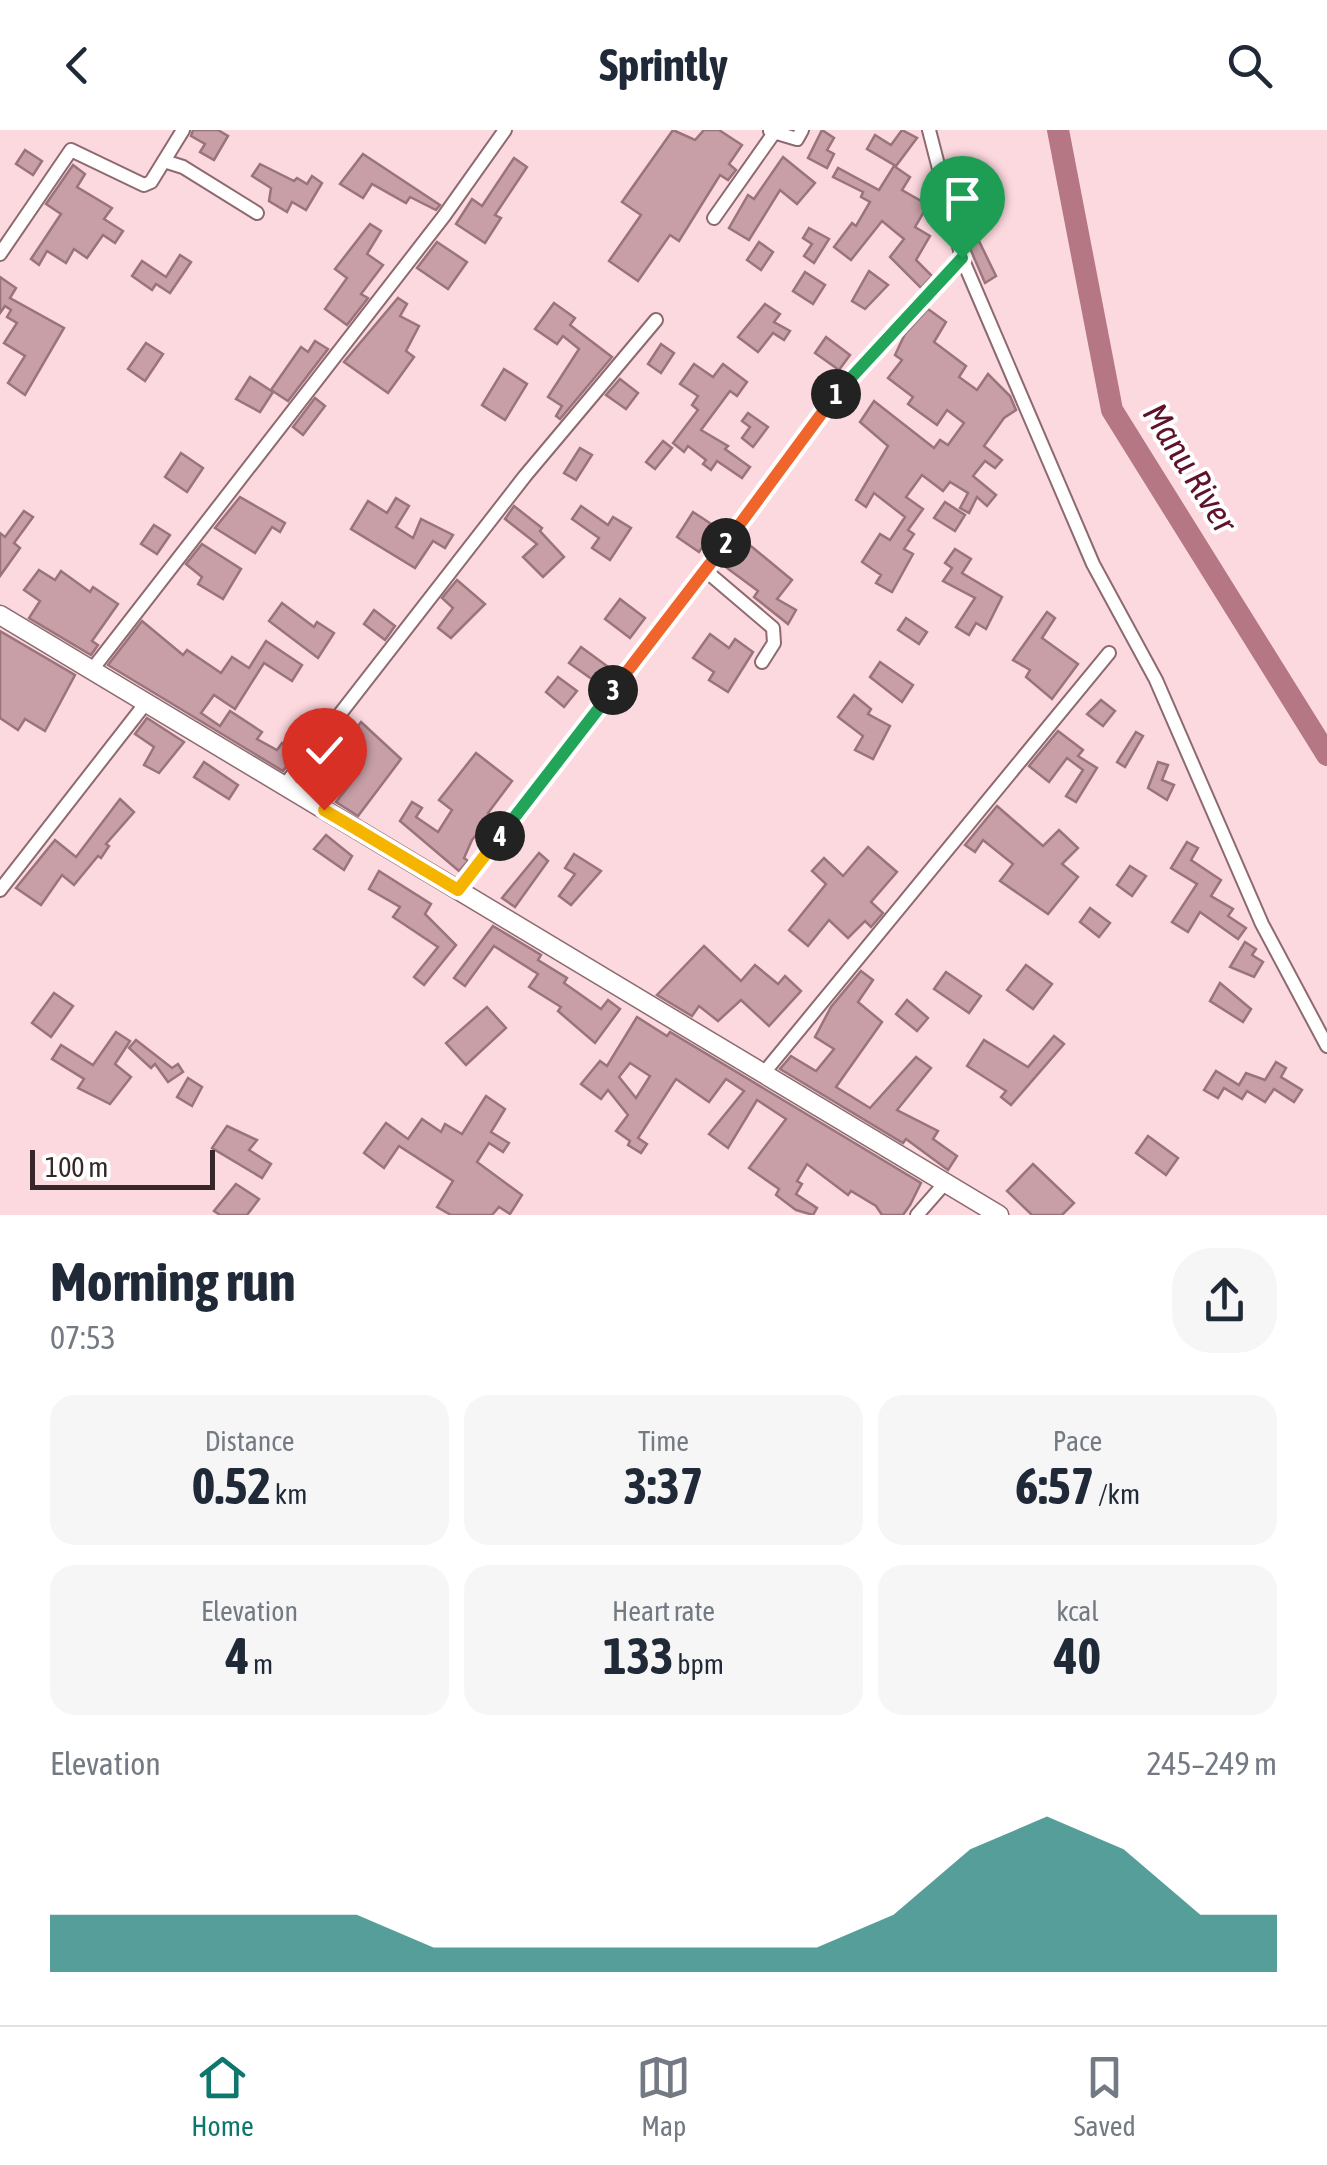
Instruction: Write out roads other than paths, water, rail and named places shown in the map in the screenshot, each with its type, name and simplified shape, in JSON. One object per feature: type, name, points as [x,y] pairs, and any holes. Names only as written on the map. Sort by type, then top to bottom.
[{"type":"main road","points":[[0,615],[999,1215]]},
{"type":"street","points":[[0,254],[70,150],[144,185],[150,182],[184,130]]},
{"type":"street","points":[[91,671],[444,216],[505,130]]},
{"type":"street","points":[[714,218],[771,132],[797,139],[802,130]]},
{"type":"street","points":[[929,130],[962,258],[1094,564],[1156,680],[1262,924],[1327,1046]]},
{"type":"street","points":[[164,161],[183,167],[256,213]]},
{"type":"street","points":[[458,890],[706,570],[822,410],[962,258]]},
{"type":"street","points":[[284,786],[525,476],[656,320]]},
{"type":"street","points":[[706,570],[773,628],[776,637],[762,662]]},
{"type":"street","points":[[763,1074],[1109,653]]},
{"type":"street","points":[[0,890],[145,704]]},
{"type":"street","points":[[917,1215],[945,1183]]},
{"type":"waterway","name":"Manu River","points":[[1058,130],[1112,410],[1327,755]]}]
